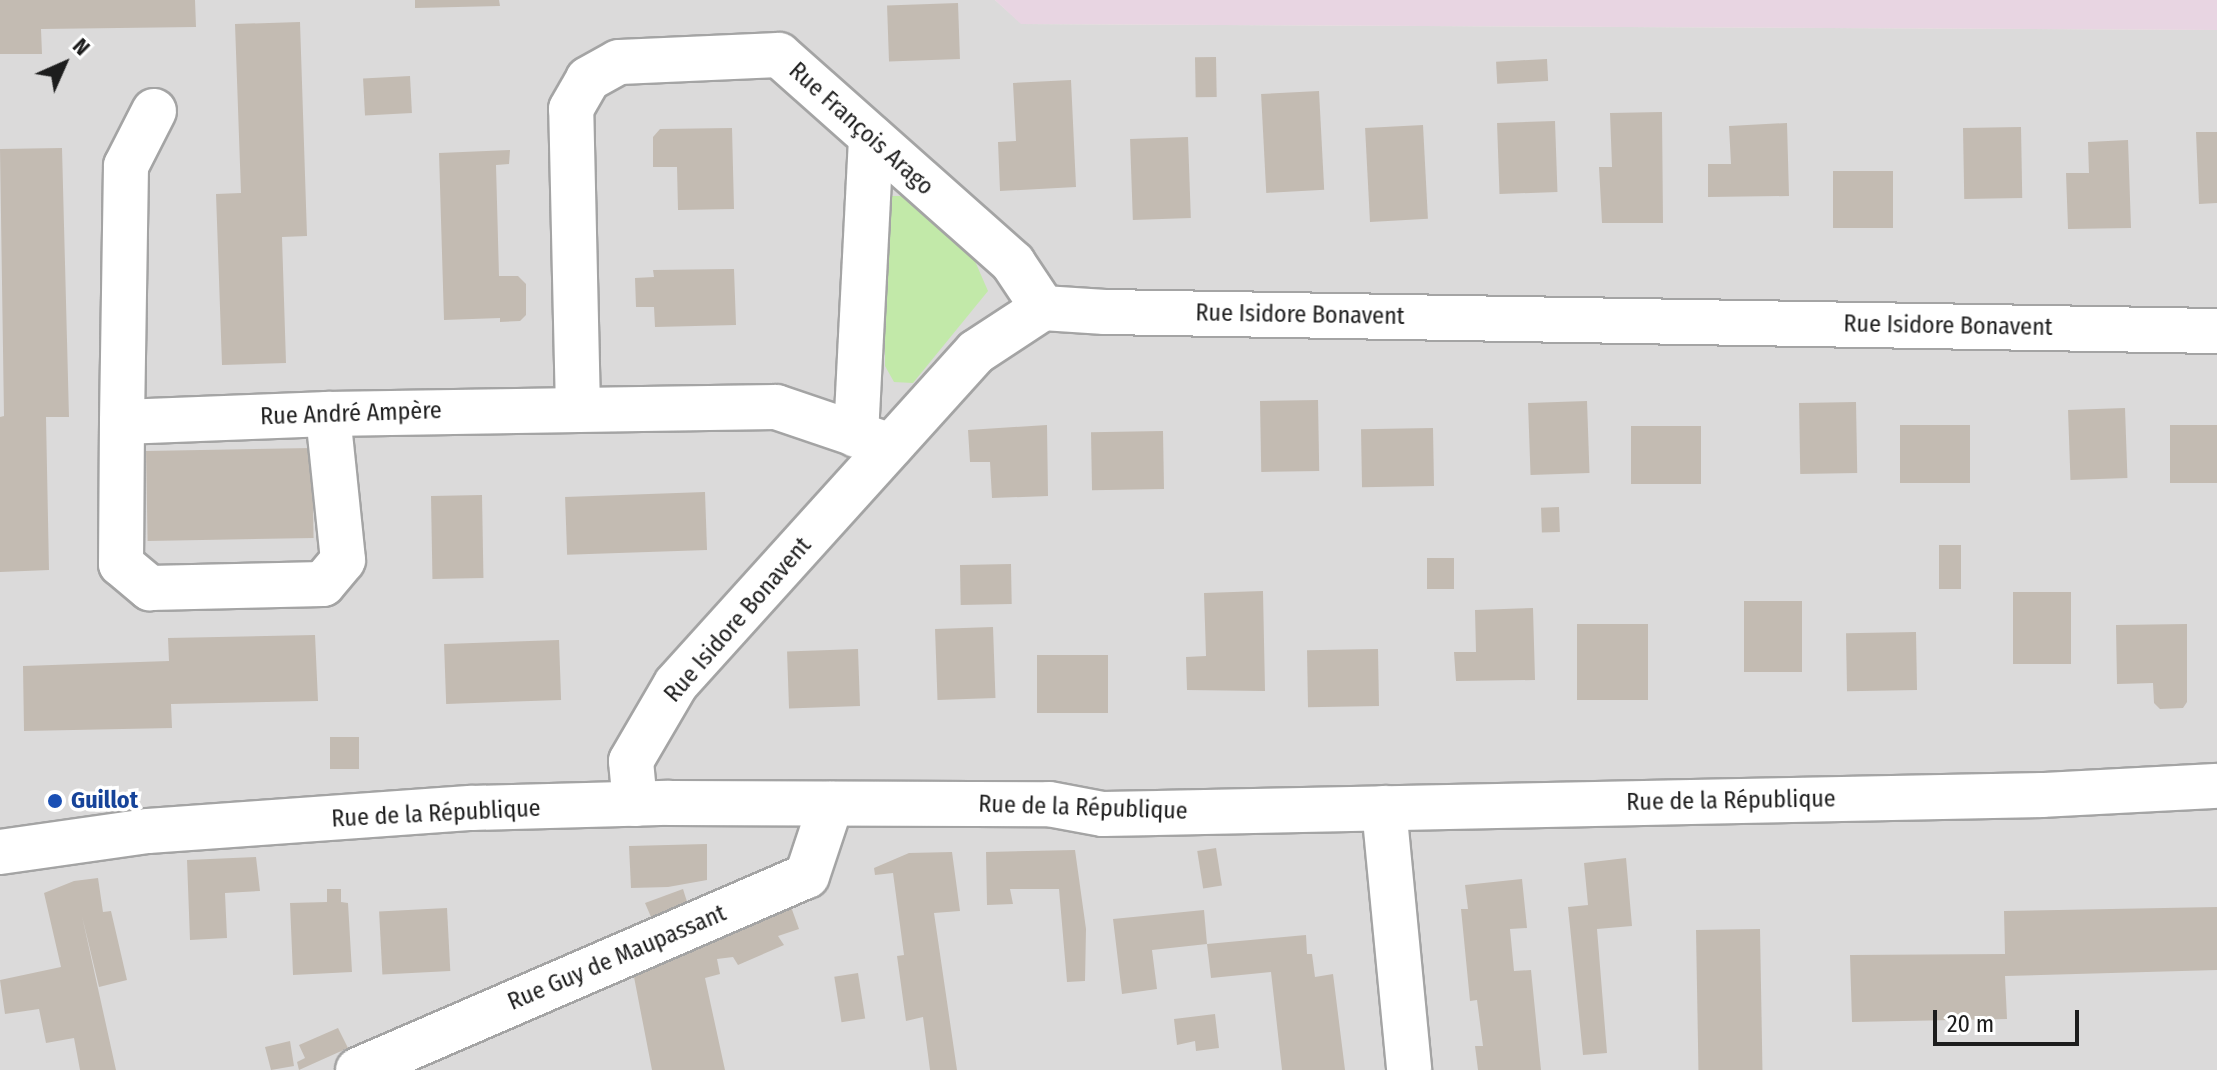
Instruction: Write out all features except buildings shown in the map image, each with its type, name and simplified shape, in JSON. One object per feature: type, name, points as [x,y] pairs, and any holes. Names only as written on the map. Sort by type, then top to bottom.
[{"type":"street","name":"Rue François Arago","points":[[578,409],[571,109],[588,79],[619,62],[779,55],[1013,263],[1043,308]]},
{"type":"street","points":[[154,111],[126,166],[121,564],[150,588],[323,584],[343,560],[328,414]]},
{"type":"street","points":[[871,137],[873,440]]},
{"type":"street","name":"Rue Isidore Bonavent","points":[[635,804],[631,761],[676,684],[873,440],[976,352],[1043,308],[1121,312],[2217,331]]},
{"type":"street","name":"Rue André Ampère","points":[[122,422],[328,414],[776,407],[873,440]]},
{"type":"street","name":"Rue de la République","points":[[0,852],[148,831],[472,808],[635,804],[1049,804],[1103,814],[2043,795],[2217,786]]},
{"type":"street","name":"Rue Guy de Maupassant","points":[[358,1070],[807,876],[831,804]]},
{"type":"street","points":[[1384,808],[1409,1070]]},
{"type":"shaded area","points":[[0,0],[995,0],[1022,24],[2217,30],[2217,1070],[0,1070]]},
{"type":"shaded area","points":[[995,0],[2217,0],[2217,30],[1021,24]]},
{"type":"green space","points":[[892,196],[905,196],[971,252],[988,291],[913,383],[894,382],[885,366],[885,215]]},
{"type":"place","name":"Guillot","points":[[55,801]]}]
